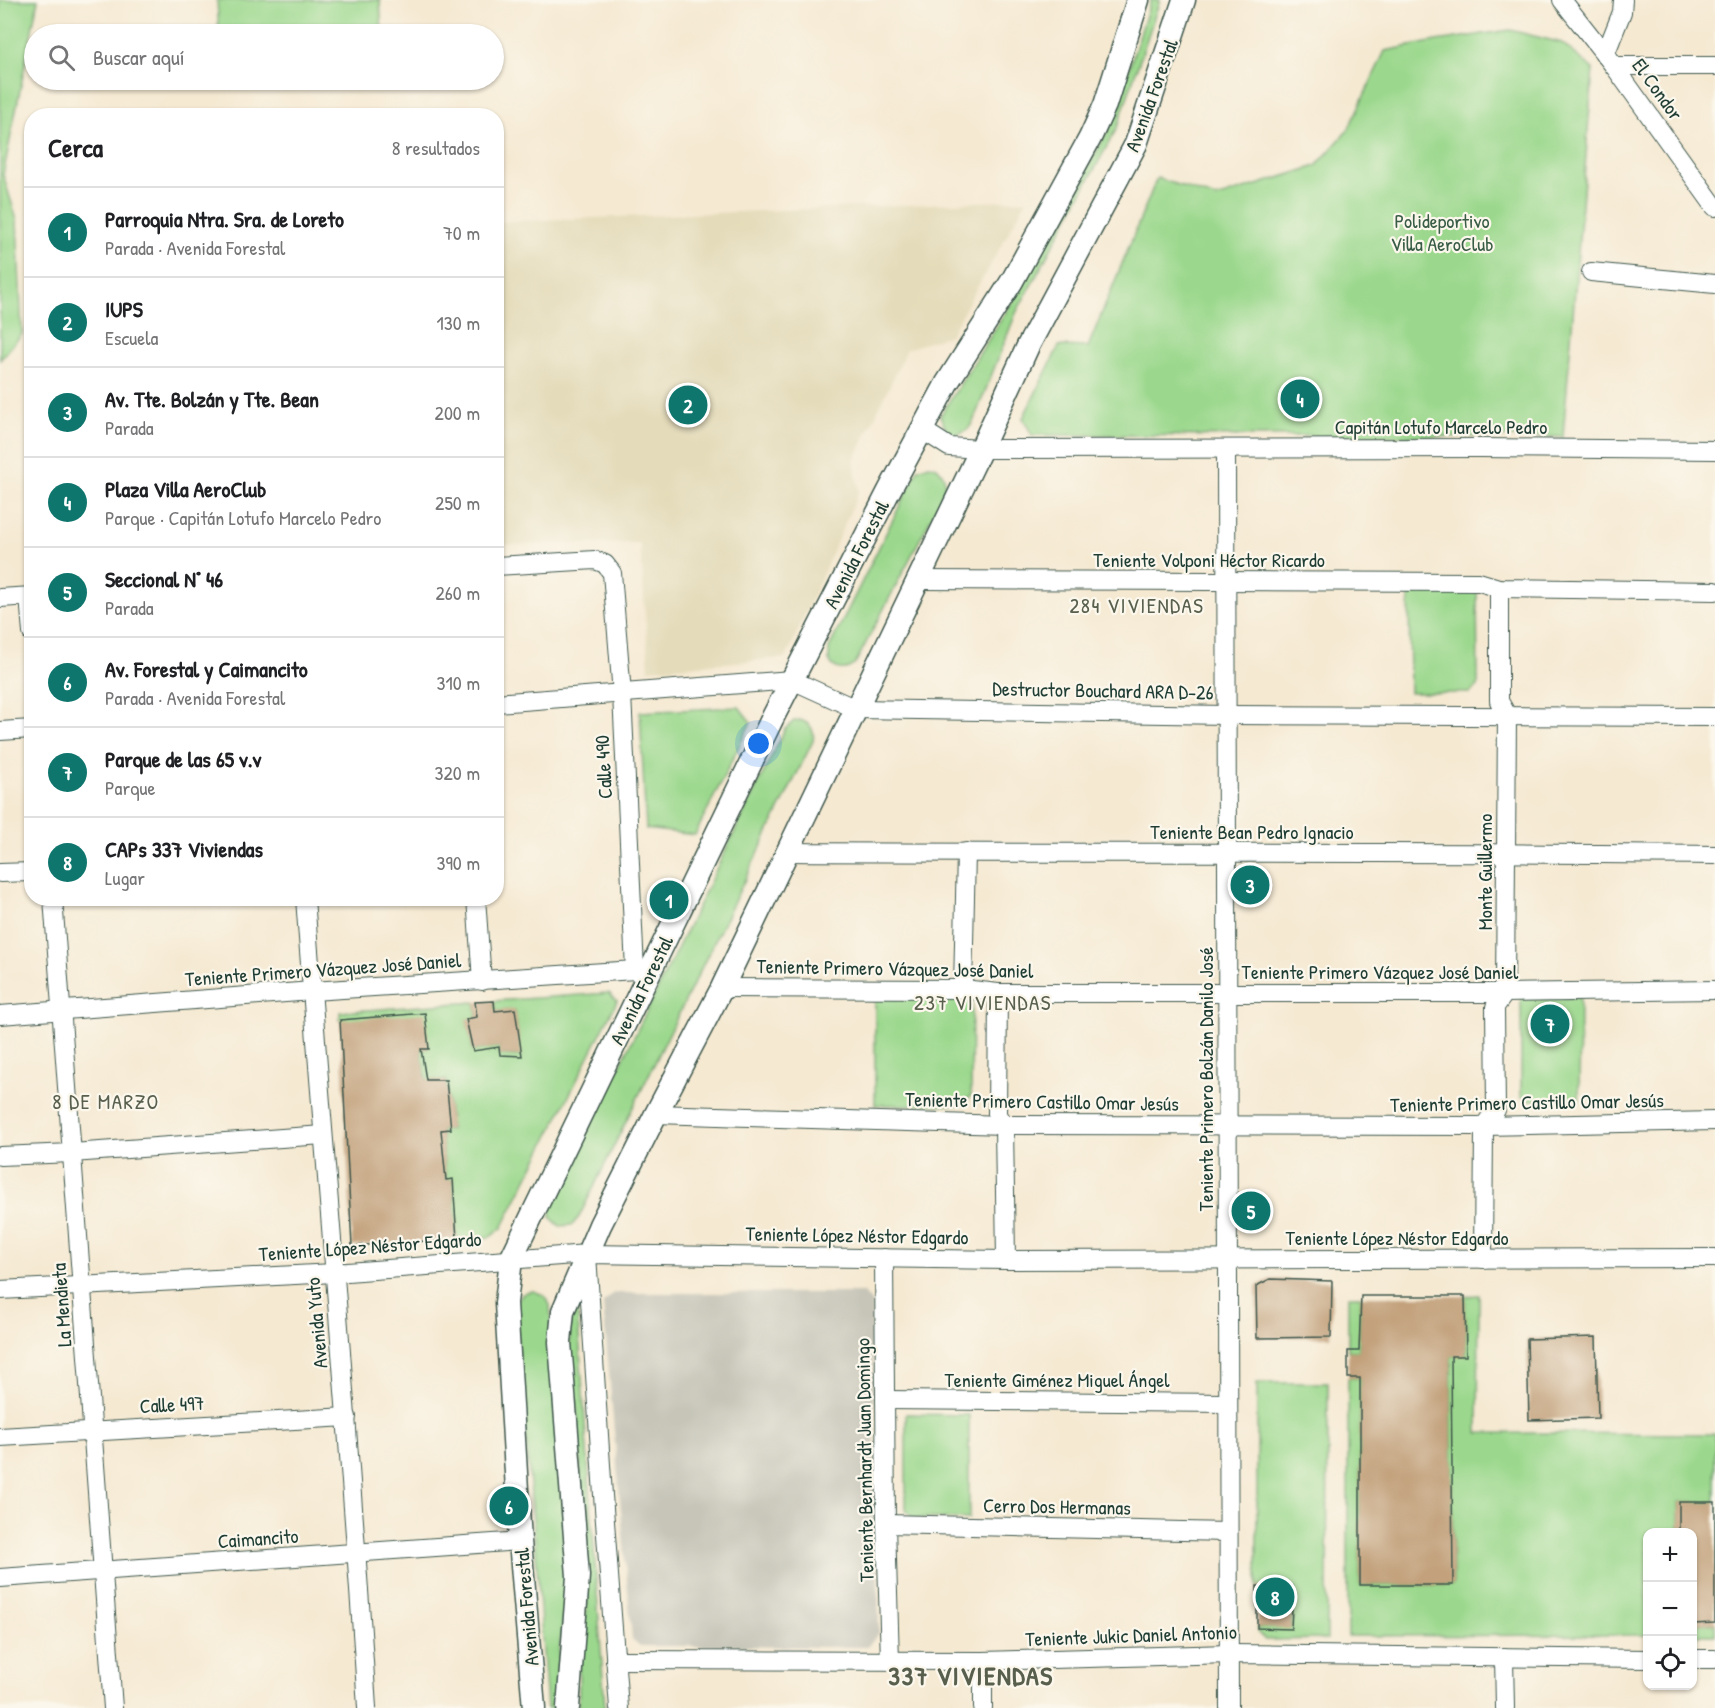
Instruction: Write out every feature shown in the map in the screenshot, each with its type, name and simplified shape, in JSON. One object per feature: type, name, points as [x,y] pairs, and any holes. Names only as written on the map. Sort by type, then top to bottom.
[{"type":"main road","name":"Avenida Forestal","points":[[534,1708],[520,1541],[505,1297],[511,1259],[641,975],[921,429],[947,383],[1012,281],[1090,138],[1105,105],[1138,0]]},
{"type":"main road","name":"Avenida Forestal","points":[[568,1708],[578,1576],[560,1342],[563,1311],[587,1254],[788,852],[1028,346],[1136,144],[1184,0]]},
{"type":"street","name":"El Condor","points":[[1562,0],[1610,60],[1715,207]]},
{"type":"street","points":[[1623,0],[1610,60],[1715,66]]},
{"type":"street","points":[[1591,272],[1715,284]]},
{"type":"street","name":"Capitán Lotufo Marcelo Pedro","points":[[921,429],[949,447],[981,449],[1715,450]]},
{"type":"street","name":"Teniente Primero Bolzán Danilo José","points":[[1226,450],[1229,1708]]},
{"type":"street","name":"Calle 490","points":[[504,566],[595,560],[605,564],[612,573],[641,975]]},
{"type":"street","name":"Teniente Volponi Héctor Ricardo","points":[[919,580],[1479,582],[1499,588],[1715,591]]},
{"type":"street","name":"Monte Guillermo","points":[[1483,1259],[1484,1126],[1496,1110],[1495,1007],[1505,993],[1507,715],[1499,701],[1499,588]]},
{"type":"street","points":[[0,598],[24,596]]},
{"type":"street","name":"Destructor Bouchard ARA D-26","points":[[504,703],[792,680],[856,709],[1227,715],[1715,717]]},
{"type":"street","points":[[0,731],[24,730]]},
{"type":"street","name":"Teniente Bean Pedro Ignacio","points":[[788,852],[1228,854],[1507,852],[1715,855]]},
{"type":"street","points":[[963,989],[966,852]]},
{"type":"street","points":[[0,873],[24,872]]},
{"type":"street","name":"La Mendieta","points":[[54,906],[113,1708]]},
{"type":"street","name":"Avenida Yuto","points":[[306,906],[347,1417],[367,1708]]},
{"type":"street","points":[[477,906],[482,981]]},
{"type":"street","name":"Teniente Primero Vázquez José Daniel","points":[[0,1015],[312,991],[641,975]]},
{"type":"street","name":"Teniente Primero Vázquez José Daniel","points":[[722,988],[963,989],[998,993],[1227,994],[1715,990]]},
{"type":"street","points":[[998,993],[997,1115],[1004,1125],[1006,1260]]},
{"type":"street","name":"Teniente Primero Castillo Omar Jesús","points":[[656,1114],[1004,1125],[1484,1126],[1715,1121]]},
{"type":"street","points":[[0,1156],[323,1135]]},
{"type":"street","points":[[587,1254],[620,1708]]},
{"type":"street","name":"Teniente López Néstor Edgardo","points":[[0,1290],[334,1273],[587,1254],[1006,1260],[1715,1258]]},
{"type":"street","name":"Teniente Bernhardt Juan Domingo","points":[[884,1258],[886,1524],[890,1661]]},
{"type":"street","name":"Teniente Giménez Miguel Ángel","points":[[885,1400],[1228,1403]]},
{"type":"street","name":"Calle 497","points":[[0,1437],[347,1417]]},
{"type":"street","name":"Cerro Dos Hermanas","points":[[886,1524],[1227,1532]]},
{"type":"street","name":"Caimancito","points":[[0,1578],[520,1541]]},
{"type":"street","name":"Teniente Jukic Daniel Antonio","points":[[615,1660],[983,1661],[1230,1653],[1643,1659]]},
{"type":"street","points":[[1504,1657],[1505,1708]]},
{"type":"street","points":[[1697,1659],[1715,1659]]},
{"type":"street","points":[[983,1661],[984,1708]]},
{"type":"shaded area","points":[[1027,200],[950,335],[907,349],[854,461],[859,491],[786,658],[649,669],[640,543],[504,545],[504,222]]},
{"type":"shaded area","points":[[614,1293],[864,1293],[872,1303],[879,1633],[867,1647],[640,1646],[632,1639],[603,1303]]},
{"type":"green space","points":[[0,0],[38,0],[33,24],[24,24],[24,70],[3,175],[17,220],[22,334],[0,360]]},
{"type":"green space","points":[[217,0],[380,0],[381,24],[218,24]]},
{"type":"green space","points":[[1151,0],[1160,0],[1117,128],[1016,313],[973,422],[965,431],[952,434],[946,429],[940,416],[1028,277],[1110,127]]},
{"type":"green space","name":"Polideportivo Villa AeroClub","points":[[1510,30],[1562,43],[1593,69],[1563,437],[1032,435],[1023,418],[1059,346],[1088,347],[1157,178],[1216,198],[1316,166],[1348,130],[1385,51]]},
{"type":"green space","points":[[929,465],[937,467],[945,479],[940,501],[855,664],[844,669],[838,668],[829,661],[829,648],[918,469]]},
{"type":"green space","points":[[1477,587],[1478,686],[1470,693],[1410,693],[1409,588]]},
{"type":"green space","points":[[739,707],[751,722],[695,835],[646,829],[640,712]]},
{"type":"green space","points":[[800,720],[811,728],[813,741],[579,1217],[572,1225],[560,1226],[551,1218],[551,1206],[785,729],[794,721]]},
{"type":"green space","points":[[609,993],[617,1001],[502,1228],[490,1237],[457,1239],[453,1180],[446,1180],[441,1130],[451,1129],[446,1080],[426,1080],[421,1049],[428,1049],[340,1020],[340,1012],[475,1002],[477,1017],[467,1020],[473,1051],[499,1047],[500,1055],[521,1056],[515,1010],[495,1011],[494,1001]]},
{"type":"green space","points":[[972,994],[971,1096],[961,1105],[875,1105],[875,996]]},
{"type":"green space","points":[[1521,998],[1580,998],[1579,1101],[1528,1100],[1521,1096]]},
{"type":"green space","points":[[533,1291],[544,1295],[550,1305],[568,1570],[557,1672],[558,1708],[547,1708],[515,1310],[520,1296]]},
{"type":"green space","points":[[1479,1295],[1478,1433],[1715,1434],[1715,1502],[1679,1502],[1679,1528],[1643,1528],[1643,1635],[1348,1636],[1348,1378],[1360,1378],[1360,1585],[1453,1585],[1451,1356],[1466,1355],[1465,1296]]},
{"type":"green space","points":[[1348,1296],[1361,1296],[1359,1351],[1348,1351]]},
{"type":"green space","points":[[572,1301],[577,1301],[605,1708],[579,1708],[579,1665],[588,1597],[576,1394],[569,1347]]},
{"type":"green space","points":[[1257,1383],[1328,1383],[1327,1639],[1265,1640],[1257,1632],[1257,1628],[1291,1628],[1293,1587],[1257,1586]]},
{"type":"green space","points":[[906,1414],[969,1415],[969,1519],[913,1518],[906,1510]]},
{"type":"green space","points":[[1715,1623],[1715,1635],[1697,1635],[1697,1624]]},
{"type":"building","points":[[494,1001],[495,1011],[515,1009],[522,1056],[500,1055],[499,1047],[473,1051],[466,1019],[477,1017],[475,1002]]},
{"type":"building","points":[[425,1013],[429,1049],[421,1049],[426,1080],[446,1080],[451,1129],[441,1130],[446,1180],[453,1179],[457,1239],[352,1246],[340,1020]]},
{"type":"building","points":[[1270,1279],[1332,1281],[1331,1337],[1257,1338],[1256,1286]]},
{"type":"building","points":[[1361,1296],[1465,1296],[1466,1356],[1451,1356],[1453,1585],[1360,1585],[1360,1378],[1348,1378],[1348,1351],[1359,1351]]},
{"type":"building","points":[[1596,1337],[1598,1418],[1529,1420],[1527,1339]]},
{"type":"building","points":[[1679,1502],[1715,1502],[1715,1623],[1697,1624],[1697,1528],[1679,1528]]},
{"type":"building","points":[[1257,1586],[1293,1586],[1291,1629],[1257,1628]]},
{"type":"place","name":"Plaza Villa AeroClub","points":[[1300,399]]},
{"type":"place","name":"IUPS","points":[[688,405]]},
{"type":"place","name":"Av. Tte. Bolzán y Tte. Bean","points":[[1250,885]]},
{"type":"place","name":"Parroquia Ntra. Sra. de Loreto","points":[[669,900]]},
{"type":"place","name":"Parque de las 65 v.v","points":[[1550,1024]]},
{"type":"place","name":"Seccional N° 46","points":[[1251,1211]]},
{"type":"place","name":"Av. Forestal y Caimancito","points":[[509,1506]]},
{"type":"place","name":"CAPs 337 Viviendas","points":[[1275,1597]]},
{"type":"district","name":"284 VIVIENDAS","points":[[1137,605]]},
{"type":"district","name":"237 VIVIENDAS","points":[[983,1002]]},
{"type":"district","name":"8 DE MARZO","points":[[106,1101]]},
{"type":"district","name":"337 VIVIENDAS","points":[[971,1675]]}]
